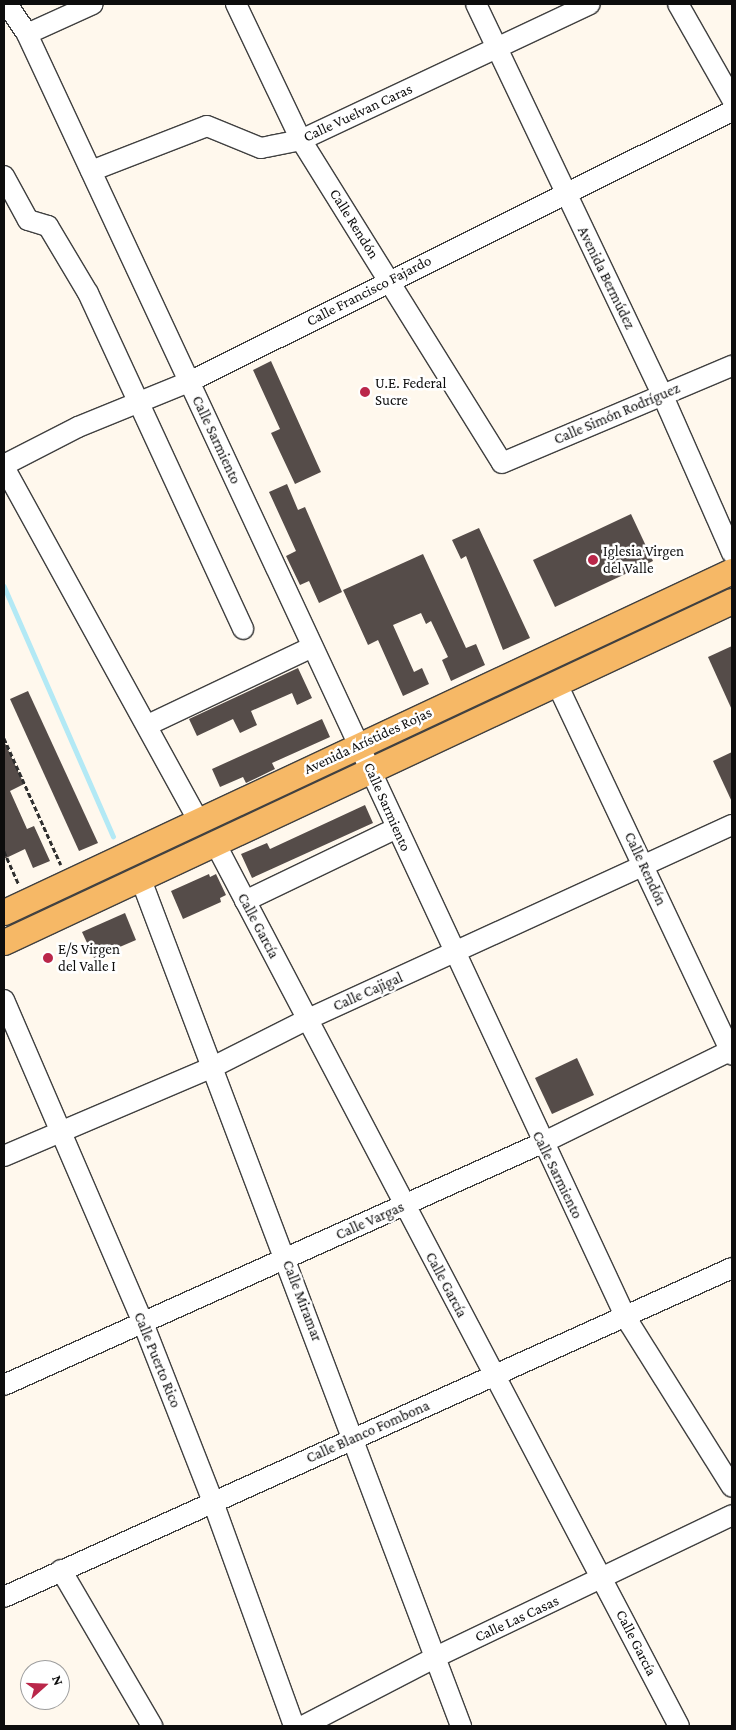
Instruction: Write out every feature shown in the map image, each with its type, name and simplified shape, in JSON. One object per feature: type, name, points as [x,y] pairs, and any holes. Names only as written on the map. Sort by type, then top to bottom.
[{"type":"main road","name":"Avenida Arístides Rojas","points":[[4,912],[358,744],[732,571]]},
{"type":"main road","name":"Avenida Arístides Rojas","points":[[4,942],[140,877],[371,772],[732,601]]},
{"type":"street","name":"Calle Sarmiento","points":[[5,4],[27,34],[542,1143],[626,1318],[732,1487]]},
{"type":"street","points":[[27,34],[94,4]]},
{"type":"street","name":"Calle Rendón","points":[[236,4],[300,140],[390,281],[502,463]]},
{"type":"street","name":"Avenida Bermúdez","points":[[476,4],[662,394],[732,553]]},
{"type":"street","name":"Calle Vuelvan Caras","points":[[91,171],[207,126],[261,148],[300,140],[590,4]]},
{"type":"street","points":[[678,4],[732,99]]},
{"type":"street","name":"Calle Francisco Fajardo","points":[[4,466],[137,402],[189,382],[565,192],[732,112]]},
{"type":"street","points":[[4,176],[28,220],[48,226],[73,268],[119,355],[137,402],[243,629]]},
{"type":"street","name":"Calle Simón Rodríguez","points":[[502,463],[732,366]]},
{"type":"street","points":[[4,466],[148,725],[199,821]]},
{"type":"street","points":[[148,725],[312,647]]},
{"type":"street","name":"Calle Rendón","points":[[557,684],[732,1052]]},
{"type":"street","name":"Calle Cajigal","points":[[4,1156],[213,1067],[308,1019],[454,954],[732,825]]},
{"type":"street","points":[[245,901],[397,828]]},
{"type":"street","name":"Calle García","points":[[214,843],[308,1019],[403,1205],[604,1579],[679,1726]]},
{"type":"street","name":"Calle Miramar","points":[[140,877],[461,1726]]},
{"type":"street","name":"Calle Puerto Rico","points":[[4,1000],[143,1324],[213,1502],[294,1726]]},
{"type":"street","name":"Calle Vargas","points":[[4,1385],[542,1143],[732,1052]]},
{"type":"street","name":"Calle Blanco Fombona","points":[[4,1597],[353,1437],[495,1377],[732,1268]]},
{"type":"street","name":"Calle Las Casas","points":[[303,1726],[436,1657],[604,1579],[732,1515]]},
{"type":"street","points":[[61,1570],[152,1726]]},
{"type":"path","points":[[4,738],[69,882]]},
{"type":"path","points":[[4,851],[27,901]]},
{"type":"building","points":[[271,361],[321,472],[295,484],[271,433],[280,429],[253,370]]},
{"type":"building","points":[[287,484],[298,510],[305,507],[342,592],[319,603],[309,581],[300,585],[286,556],[296,551],[269,492]]},
{"type":"building","name":"Iglesia Virgen del Valle","points":[[631,514],[653,561],[555,607],[533,560]]},
{"type":"building","points":[[479,528],[530,638],[503,650],[466,556],[461,559],[452,540]]},
{"type":"building","points":[[423,554],[466,648],[476,644],[485,665],[451,681],[442,660],[448,657],[431,621],[426,624],[421,613],[393,625],[414,672],[422,668],[429,684],[403,696],[378,640],[368,645],[343,590]]},
{"type":"building","points":[[732,646],[732,710],[708,657]]},
{"type":"building","points":[[298,668],[312,698],[297,705],[292,693],[251,711],[257,725],[240,733],[233,719],[197,736],[189,719]]},
{"type":"building","points":[[28,691],[98,843],[79,851],[10,699]]},
{"type":"building","points":[[322,719],[330,737],[272,763],[275,769],[246,783],[243,777],[220,787],[212,769]]},
{"type":"building","points":[[4,741],[24,784],[10,791],[27,829],[34,826],[50,861],[33,868],[25,849],[4,859]]},
{"type":"building","points":[[732,752],[732,802],[713,761]]},
{"type":"building","points":[[365,805],[373,823],[252,878],[241,854],[267,843],[270,849]]},
{"type":"building","points":[[209,874],[210,877],[216,874],[226,895],[220,898],[221,902],[183,919],[171,891]]},
{"type":"building","points":[[125,913],[136,940],[94,958],[82,932]]},
{"type":"building","points":[[577,1058],[594,1095],[552,1114],[535,1078]]},
{"type":"waterway","points":[[4,586],[113,836]]},
{"type":"place","name":"U.E. Federal Sucre","points":[[365,392]]},
{"type":"place","name":"Iglesia Virgen del Valle","points":[[593,560]]},
{"type":"place","name":"E/S Virgen del Valle I","points":[[48,958]]}]
